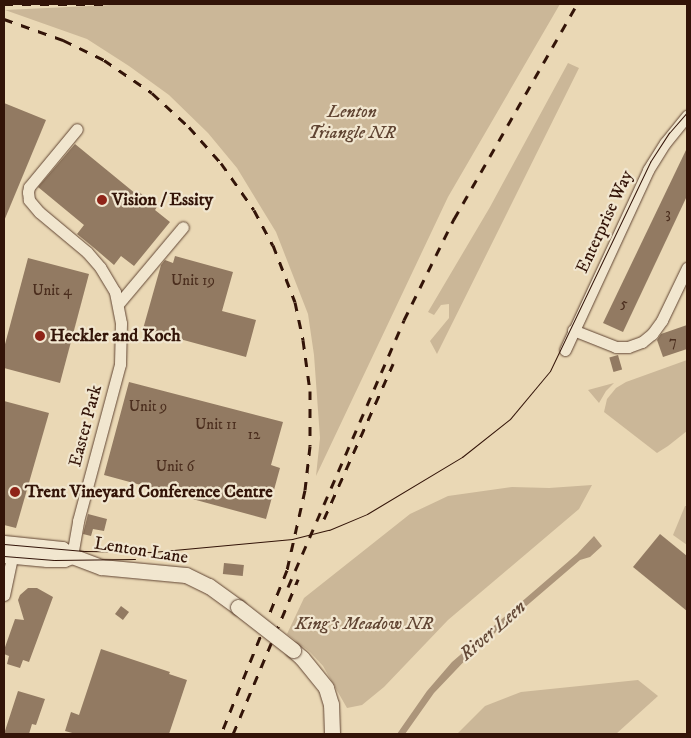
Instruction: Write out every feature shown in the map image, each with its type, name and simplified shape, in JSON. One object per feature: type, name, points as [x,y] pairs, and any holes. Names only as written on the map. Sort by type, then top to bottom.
[{"type":"street","name":"Enterprise Way","points":[[565,350],[648,170],[665,143],[687,116]]},
{"type":"street","name":"Easter Park","points":[[72,556],[80,514],[120,364],[122,341],[119,303],[109,281],[95,261],[39,212],[29,200],[30,187],[77,130]]},
{"type":"street","points":[[119,303],[183,227]]},
{"type":"street","points":[[574,330],[616,347],[628,347],[642,342],[652,334],[682,289],[687,268]]},
{"type":"street","points":[[4,595],[6,550]]},
{"type":"street","name":"Lenton Lane","points":[[6,550],[47,560],[64,559],[72,556],[101,567],[186,575],[209,586],[302,658],[326,688],[332,704],[332,734]]},
{"type":"green space","name":"Lenton Triangle NR","points":[[131,4],[560,4],[448,197],[316,476],[320,438],[314,355],[308,314],[276,232],[237,168],[208,133],[169,95],[129,66],[87,39],[5,10]]},
{"type":"green space","points":[[568,63],[579,68],[437,354],[430,341],[449,318],[449,304],[441,305],[434,315],[428,312],[490,207]]},
{"type":"green space","points":[[687,360],[687,431],[657,453],[604,412],[607,399],[616,388],[626,382]]},
{"type":"green space","points":[[614,383],[606,391],[599,403],[588,390]]},
{"type":"green space","name":"King's Meadow NR","points":[[592,485],[579,509],[448,620],[384,687],[362,705],[347,708],[323,666],[310,652],[287,634],[304,598],[410,514],[448,496],[512,487],[549,488]]},
{"type":"green space","points":[[685,506],[687,506],[687,545],[673,535]]},
{"type":"green space","points":[[638,680],[658,696],[616,734],[457,734],[485,706],[521,692]]},
{"type":"water","name":"River Leen","points":[[594,536],[602,546],[590,557],[580,560],[474,651],[434,693],[405,734],[397,734],[427,691],[452,662],[577,554]]},
{"type":"building","points":[[4,103],[46,120],[4,221]]},
{"type":"building","name":"Vision / Essity","points":[[75,144],[136,194],[138,191],[157,207],[155,210],[170,222],[134,266],[121,256],[114,265],[77,234],[84,225],[38,187]]},
{"type":"building","points":[[687,148],[687,196],[623,332],[603,323]]},
{"type":"building","points":[[175,256],[233,272],[222,311],[256,320],[246,357],[143,329],[161,265],[165,260],[173,263]]},
{"type":"building","points":[[28,258],[89,274],[60,383],[4,368],[4,348]]},
{"type":"building","points":[[687,325],[687,349],[663,357],[657,340],[661,334]]},
{"type":"building","points":[[618,355],[622,369],[613,372],[609,357]]},
{"type":"building","points":[[129,382],[283,422],[271,465],[280,468],[266,519],[104,475]]},
{"type":"building","name":"Trent Vineyard Conference Centre","points":[[4,401],[49,413],[16,528],[4,525]]},
{"type":"building","points":[[88,514],[107,519],[104,531],[93,529],[91,536],[83,534]]},
{"type":"building","points":[[660,534],[687,556],[687,611],[633,567]]},
{"type":"building","points":[[224,563],[244,565],[243,576],[223,574]]},
{"type":"building","points":[[28,588],[37,588],[53,597],[29,662],[23,660],[20,668],[7,664],[9,656],[4,654],[4,650],[15,619],[24,620],[18,600],[20,595]]},
{"type":"building","points":[[121,606],[129,612],[123,620],[115,614]]},
{"type":"building","points":[[101,649],[170,672],[169,674],[187,680],[169,734],[76,734],[65,731],[71,712],[79,715]]},
{"type":"building","points":[[18,691],[45,699],[36,725],[32,724],[29,734],[4,734]]},
{"type":"tram line","points":[[4,544],[84,551],[152,552],[292,539],[329,530],[367,514],[462,457],[510,419],[550,371],[650,162],[669,133],[687,112]]},
{"type":"tram line","points":[[4,556],[54,560],[135,559]]},
{"type":"railway","points":[[4,4],[106,4]]},
{"type":"railway","points":[[288,587],[404,320],[454,219],[577,4]]},
{"type":"railway","points":[[4,19],[63,40],[104,60],[152,93],[189,127],[221,163],[254,210],[273,245],[295,302],[303,340],[310,391],[310,446],[305,490],[287,570],[221,734]]},
{"type":"railway","points":[[324,519],[393,364]]},
{"type":"railway","points":[[233,734],[298,579]]},
{"type":"place","name":"Vision / Essity","points":[[102,200]]},
{"type":"place","name":"Heckler and Koch","points":[[40,336]]},
{"type":"place","name":"Trent Vineyard Conference Centre","points":[[15,492]]}]
